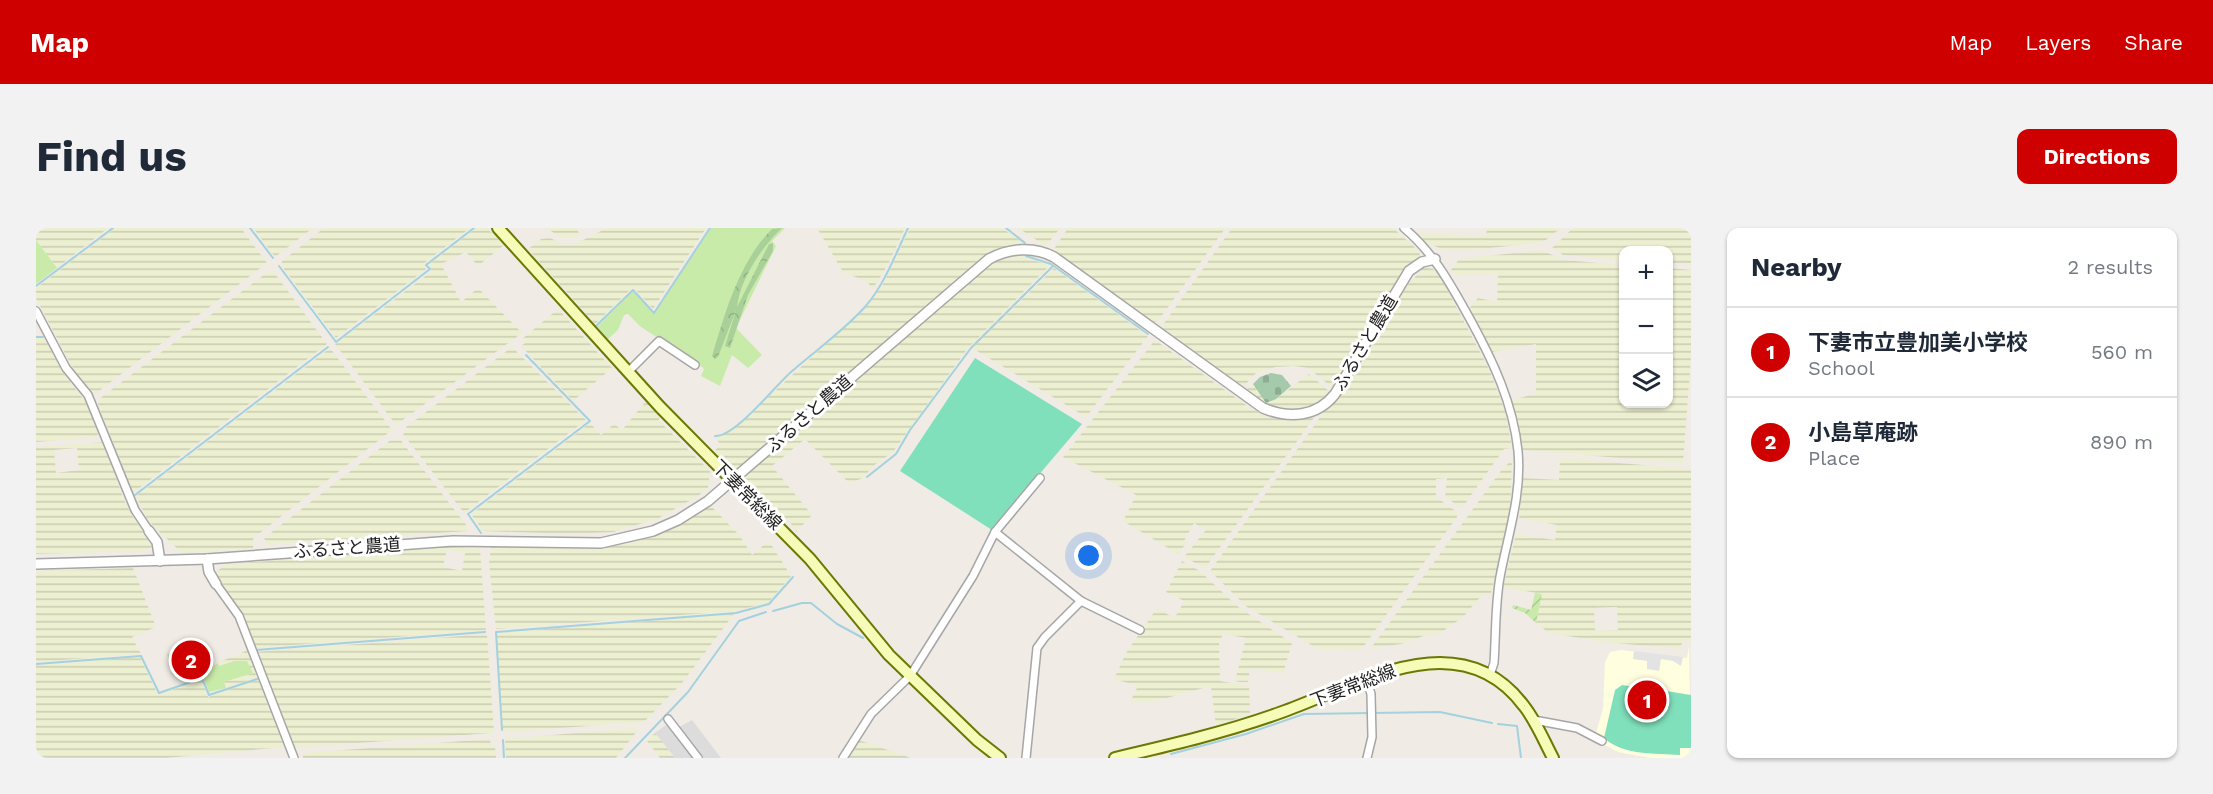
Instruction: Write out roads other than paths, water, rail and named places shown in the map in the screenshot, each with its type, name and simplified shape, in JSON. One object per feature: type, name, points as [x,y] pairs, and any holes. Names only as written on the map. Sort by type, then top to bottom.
[{"type":"main road","name":"下妻常総線","points":[[498,228],[628,372],[817,567],[861,624],[910,676],[977,740],[1000,758]]},
{"type":"main road","name":"下妻常総線","points":[[1115,758],[1235,728],[1405,666],[1435,662],[1463,665],[1490,675],[1512,692],[1533,720],[1553,758]]},
{"type":"street","points":[[1404,228],[1435,259],[1497,371],[1508,401],[1518,453],[1516,509],[1500,576],[1494,663],[1490,675]]},
{"type":"street","name":"ふるさと農道","points":[[36,564],[207,559],[453,541],[589,544],[618,541],[653,531],[700,507],[985,262],[1003,252],[1032,250],[1054,257],[1257,404],[1276,413],[1290,415],[1308,413],[1331,399],[1409,271],[1420,263],[1435,259]]},
{"type":"street","points":[[36,311],[66,368],[88,394],[135,510],[157,542],[160,561]]},
{"type":"street","points":[[628,372],[659,341],[695,365]]},
{"type":"street","points":[[843,758],[871,714],[910,676],[973,576],[995,532],[1040,478]]},
{"type":"street","points":[[995,532],[1081,601],[1140,630]]},
{"type":"street","points":[[207,559],[209,575],[239,616],[294,758]]},
{"type":"street","points":[[1026,758],[1037,648],[1081,601]]},
{"type":"street","points":[[1366,758],[1372,737],[1367,680]]},
{"type":"street","points":[[668,719],[698,758]]},
{"type":"street","points":[[1533,720],[1577,728],[1602,741]]},
{"type":"waterway","points":[[36,286],[113,228]]},
{"type":"waterway","points":[[250,228],[273,258]]},
{"type":"waterway","points":[[279,266],[336,342],[430,269],[426,265],[474,228]]},
{"type":"waterway","points":[[596,326],[633,290],[654,313],[710,228]]},
{"type":"waterway","points":[[715,436],[723,434],[744,420],[791,372],[856,317],[883,280],[908,228]]},
{"type":"waterway","points":[[1006,228],[1025,243]]},
{"type":"waterway","points":[[1026,256],[1051,264],[1148,334]]},
{"type":"waterway","points":[[867,477],[896,454],[910,430],[971,348],[1053,266]]},
{"type":"waterway","points":[[36,337],[43,337]]},
{"type":"waterway","points":[[135,495],[328,347]]},
{"type":"waterway","points":[[481,533],[468,514],[590,421],[526,355]]},
{"type":"waterway","points":[[502,730],[496,632],[736,613],[769,604],[793,577]]},
{"type":"waterway","points":[[773,611],[802,603],[811,603],[837,624],[863,638]]},
{"type":"waterway","points":[[625,758],[688,692],[739,621],[766,612]]},
{"type":"waterway","points":[[256,650],[485,632]]},
{"type":"waterway","points":[[36,664],[141,656],[159,693],[202,678],[209,695],[257,679]]},
{"type":"waterway","points":[[1171,754],[1246,734],[1304,714],[1440,712],[1492,723]]},
{"type":"waterway","points":[[1498,724],[1517,726],[1521,758]]},
{"type":"waterway","points":[[503,740],[504,758]]},
{"type":"place","name":"小島草庵跡","points":[[191,660]]},
{"type":"place","name":"下妻市立豊加美小学校","points":[[1647,700]]}]
